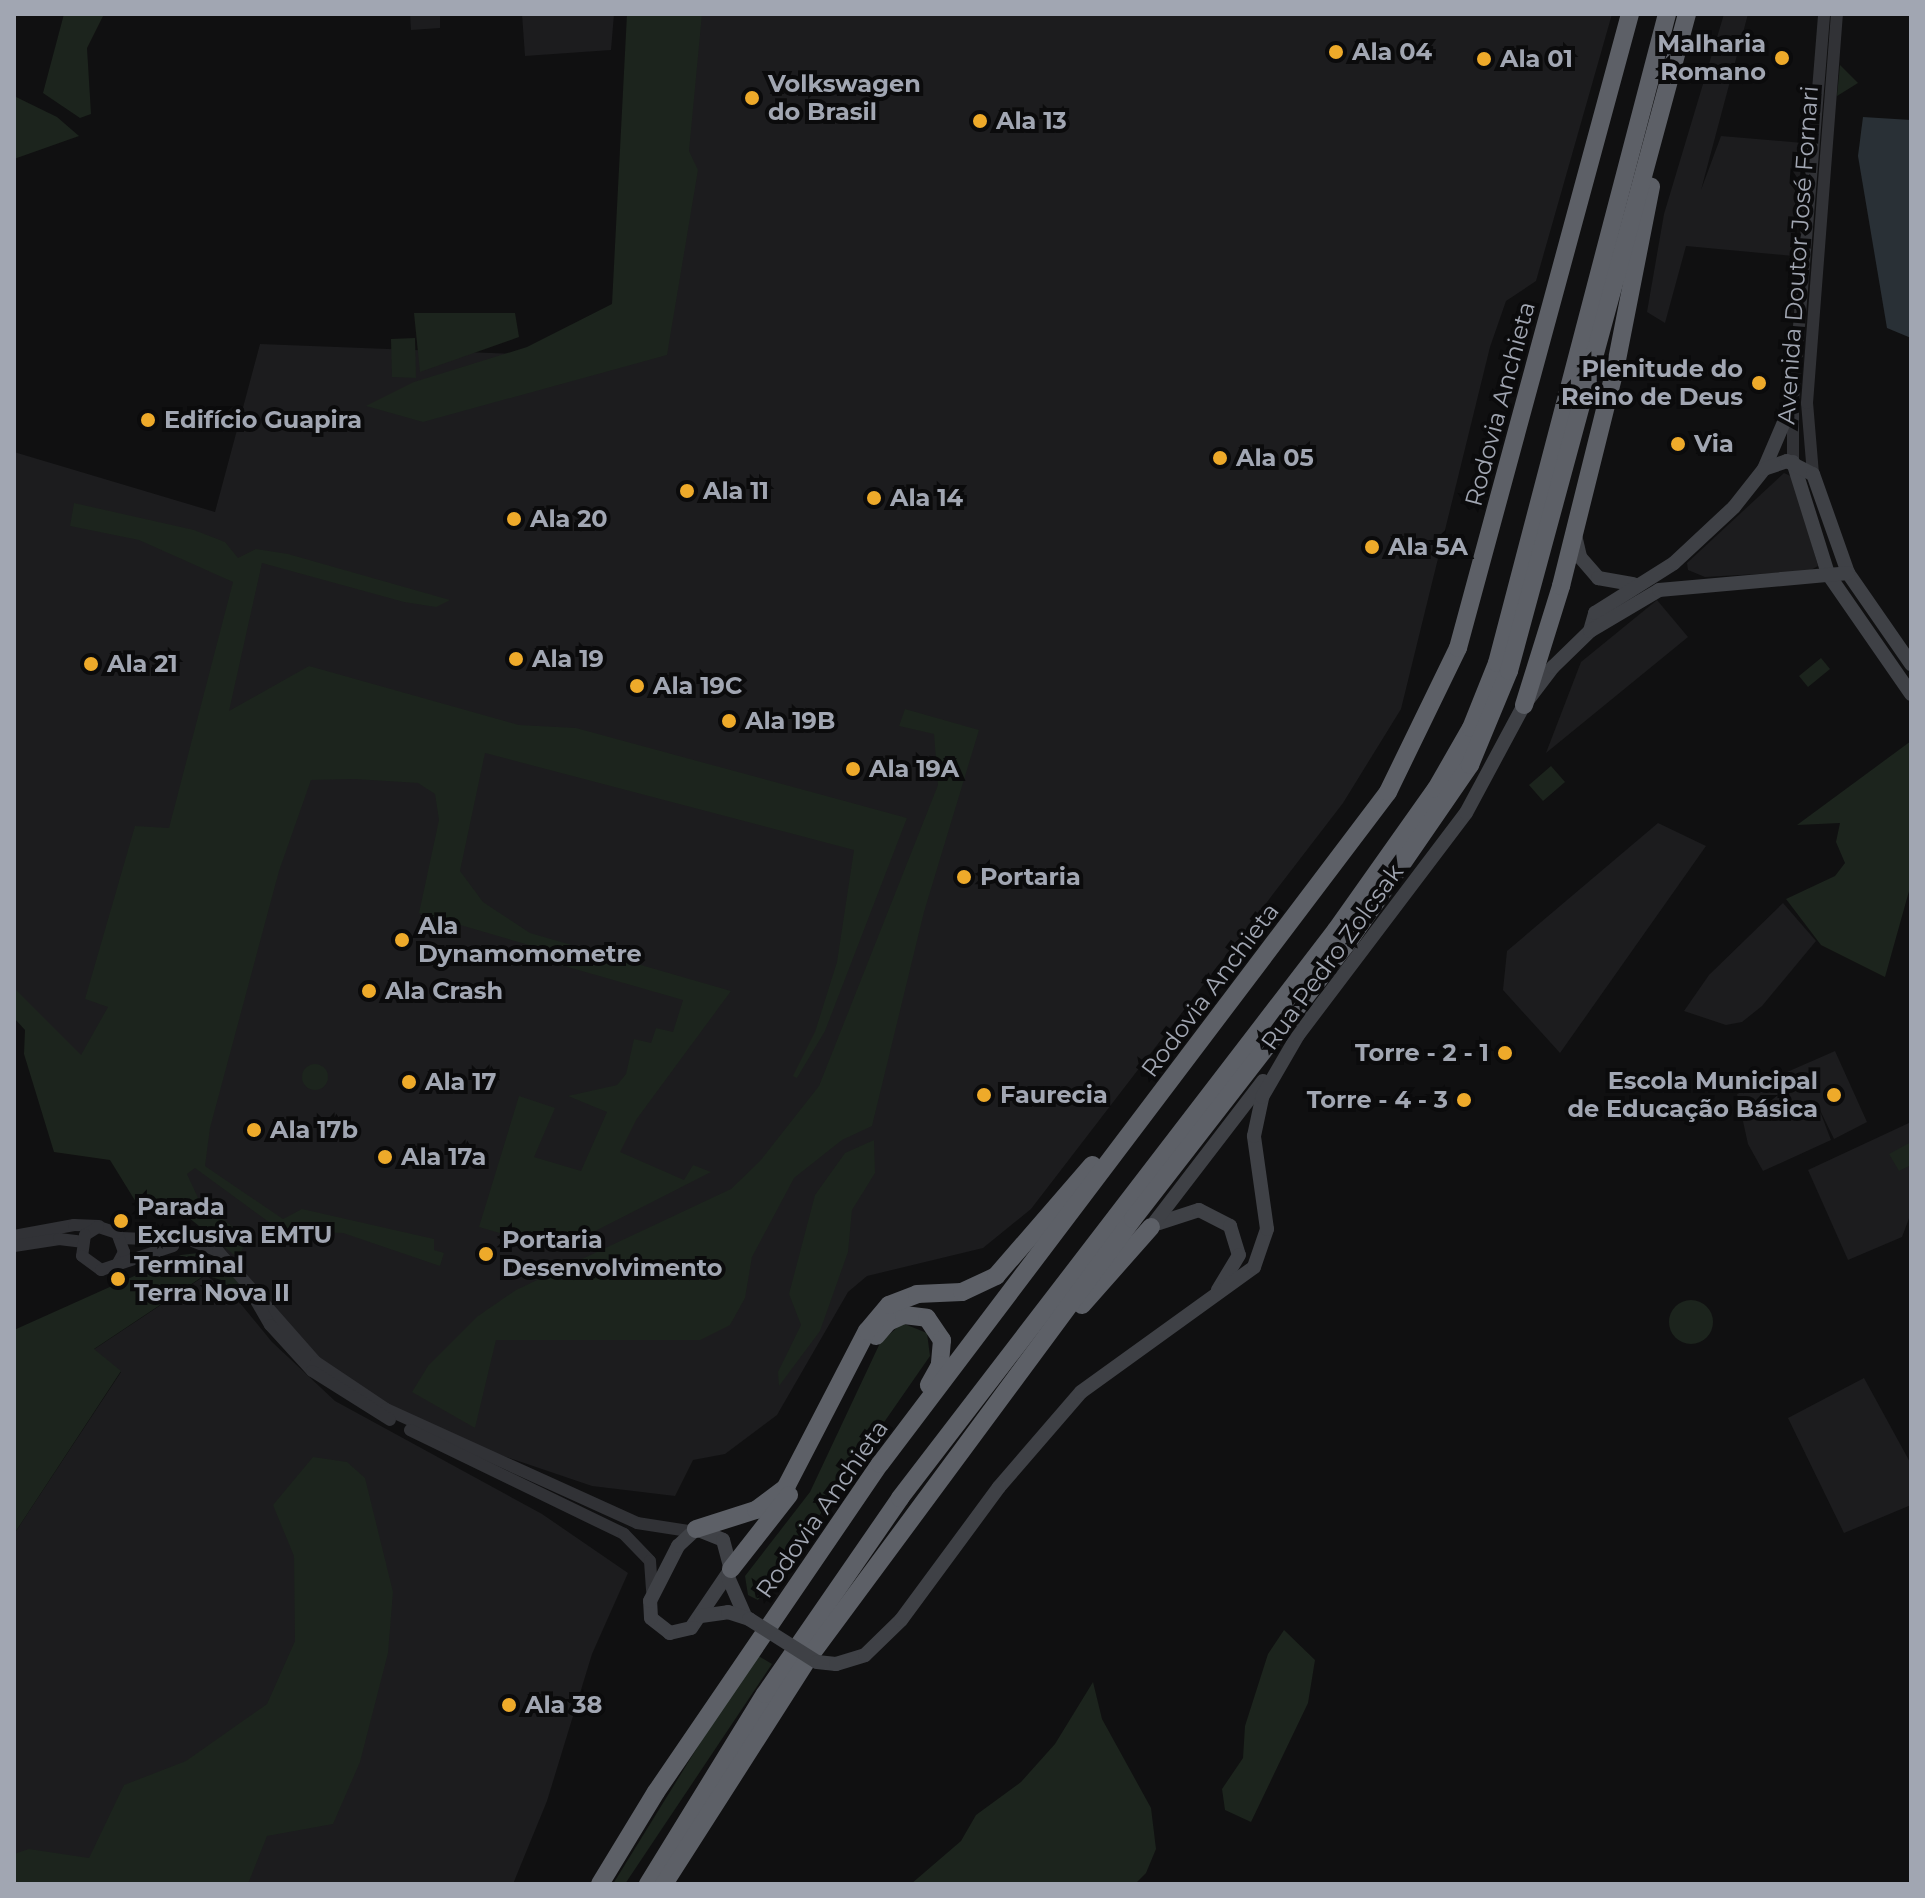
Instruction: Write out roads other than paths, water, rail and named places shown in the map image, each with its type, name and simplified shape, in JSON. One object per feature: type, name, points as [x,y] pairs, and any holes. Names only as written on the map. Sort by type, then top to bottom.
[{"type":"highway","name":"Rodovia Anchieta","points":[[600,1884],[656,1792],[880,1464],[1388,792],[1446,678],[1630,14]]},
{"type":"highway","points":[[648,1884],[765,1694],[900,1498],[1336,930],[1436,789],[1471,728],[1497,663],[1667,14]]},
{"type":"highway","points":[[667,1884],[676,1864],[810,1656],[959,1451],[1349,941],[1470,765],[1509,671],[1687,14]]},
{"type":"highway","points":[[1524,705],[1575,530],[1615,370],[1678,46]]},
{"type":"highway","points":[[692,1530],[756,1510],[777,1496],[809,1449],[876,1317],[902,1298],[962,1292],[996,1276],[1175,1075]]},
{"type":"highway","points":[[959,1451],[1151,1227]]},
{"type":"highway","points":[[730,1567],[797,1485],[880,1331],[888,1322],[915,1314],[937,1328],[942,1340],[940,1365],[880,1464]]},
{"type":"main road","points":[[1590,631],[1595,613],[1637,583],[1674,563],[1734,507],[1764,469],[1793,401]]},
{"type":"main road","points":[[1764,469],[1793,462],[1813,474]]},
{"type":"main road","name":"Avenida Doutor José Fornari","points":[[1793,462],[1828,574],[1911,694]]},
{"type":"main road","name":"Avenida Doutor José Fornari","points":[[1813,474],[1848,573],[1911,664]]},
{"type":"main road","points":[[1575,530],[1580,557],[1598,578],[1616,585],[1637,583]]},
{"type":"main road","points":[[1674,563],[1676,576],[1685,585]]},
{"type":"main road","name":"Rua Pedro Zolcsak","points":[[747,1617],[817,1662],[836,1664],[865,1655],[901,1620],[999,1487],[1081,1392],[1247,1275],[1265,1245],[1267,1220],[1254,1146],[1256,1116],[1298,1035],[1466,813],[1524,705],[1590,631],[1648,594],[1685,585],[1848,573]]},
{"type":"main road","points":[[1151,1227],[1298,1035]]},
{"type":"main road","points":[[1151,1227],[1199,1210],[1230,1226],[1239,1247],[1237,1262],[1210,1300]]},
{"type":"main road","points":[[730,1567],[701,1616],[685,1632],[663,1631],[651,1618],[652,1591],[692,1530],[719,1538],[730,1567],[747,1617]]},
{"type":"main road","points":[[701,1616],[722,1611],[747,1617]]},
{"type":"street","name":"Avenida Doutor José Fornari","points":[[1793,462],[1793,401],[1824,14]]},
{"type":"street","name":"Avenida Doutor José Fornari","points":[[1813,474],[1807,403],[1837,14]]},
{"type":"street","points":[[14,1236],[74,1225],[106,1227],[121,1238],[192,1241],[226,1257],[316,1362],[386,1409],[615,1514],[650,1527],[692,1530]]},
{"type":"street","points":[[106,1227],[91,1230],[82,1242],[82,1256],[90,1266],[101,1270],[192,1241]]},
{"type":"street","points":[[117,1265],[124,1252],[121,1238]]},
{"type":"street","points":[[14,1246],[59,1239],[82,1242]]},
{"type":"street","points":[[254,1291],[270,1325],[327,1382],[413,1432],[637,1543],[652,1566],[652,1591]]},
{"type":"place","name":"Ala 04","points":[[1336,52]]},
{"type":"place","name":"Malharia Romano","points":[[1782,58]]},
{"type":"place","name":"Ala 01","points":[[1484,59]]},
{"type":"place","name":"Volkswagen do Brasil","points":[[752,98]]},
{"type":"place","name":"Ala 13","points":[[980,121]]},
{"type":"place","name":"Plenitude do Reino de Deus","points":[[1759,383]]},
{"type":"place","name":"Edifício Guapira","points":[[148,420]]},
{"type":"place","name":"Via","points":[[1678,444]]},
{"type":"place","name":"Ala 05","points":[[1220,458]]},
{"type":"place","name":"Ala 11","points":[[687,491]]},
{"type":"place","name":"Ala 14","points":[[874,498]]},
{"type":"place","name":"Ala 20","points":[[514,519]]},
{"type":"place","name":"Ala 5A","points":[[1372,547]]},
{"type":"place","name":"Ala 19","points":[[516,659]]},
{"type":"place","name":"Ala 21","points":[[91,664]]},
{"type":"place","name":"Ala 19C","points":[[637,686]]},
{"type":"place","name":"Ala 19B","points":[[729,721]]},
{"type":"place","name":"Ala 19A","points":[[853,769]]},
{"type":"place","name":"Portaria","points":[[964,877]]},
{"type":"place","name":"Ala Dynamomometre","points":[[402,940]]},
{"type":"place","name":"Ala Crash","points":[[369,991]]},
{"type":"place","name":"Torre - 2 - 1","points":[[1505,1053]]},
{"type":"place","name":"Ala 17","points":[[409,1082]]},
{"type":"place","name":"Faurecia","points":[[984,1095]]},
{"type":"place","name":"Escola Municipal de Educação Básica","points":[[1834,1095]]},
{"type":"place","name":"Torre - 4 - 3","points":[[1464,1100]]},
{"type":"place","name":"Ala 17b","points":[[254,1130]]},
{"type":"place","name":"Ala 17a","points":[[385,1157]]},
{"type":"place","name":"Parada Exclusiva EMTU","points":[[121,1221]]},
{"type":"place","name":"Portaria Desenvolvimento","points":[[486,1254]]},
{"type":"place","name":"Terminal Terra Nova II","points":[[118,1279]]},
{"type":"place","name":"Ala 38","points":[[509,1705]]}]
